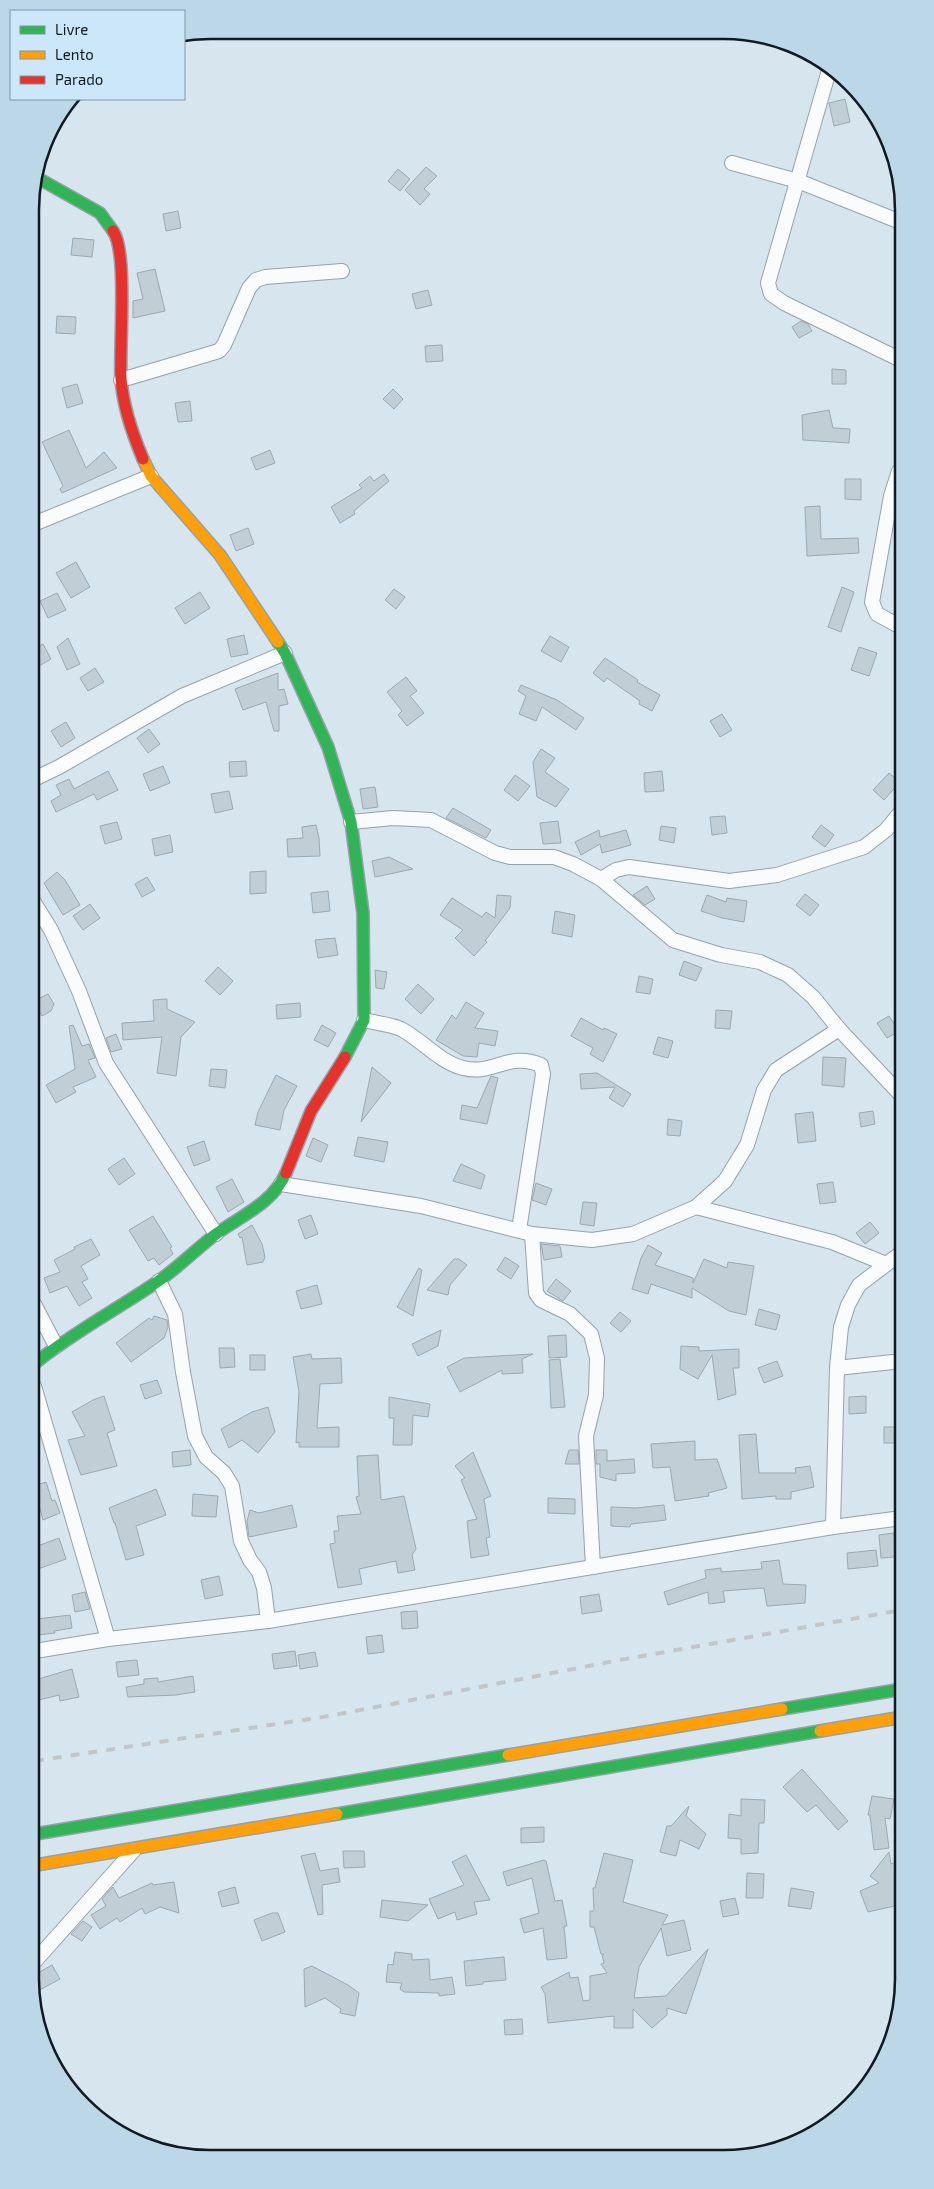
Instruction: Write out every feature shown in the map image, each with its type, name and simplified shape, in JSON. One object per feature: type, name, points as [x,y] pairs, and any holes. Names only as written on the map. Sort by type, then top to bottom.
[{"type":"main road","points":[[39,1360],[56,1346],[159,1281],[216,1234],[255,1209],[281,1184],[311,1111],[352,1045],[364,1020],[363,913],[351,822],[328,747],[285,652],[220,555],[151,476],[129,427],[122,380],[122,263],[116,235],[100,213],[42,180]]},
{"type":"main road","points":[[39,1833],[895,1690]]},
{"type":"main road","points":[[39,1865],[895,1718]]},
{"type":"street","points":[[828,74],[768,283],[772,294],[784,303],[895,358]]},
{"type":"street","points":[[732,164],[798,182],[895,220]]},
{"type":"street","points":[[122,380],[219,351],[224,345],[249,288],[256,280],[265,277],[342,271]]},
{"type":"street","points":[[39,522],[151,476]]},
{"type":"street","points":[[895,484],[891,496],[872,602],[877,614],[895,624]]},
{"type":"street","points":[[39,777],[182,696],[285,652]]},
{"type":"street","points":[[351,822],[393,818],[431,820],[495,853],[510,857],[554,857],[573,864],[601,879],[673,940],[722,955],[760,962],[788,975],[813,997],[839,1029],[895,1089]]},
{"type":"street","points":[[601,879],[616,870],[629,867],[729,881],[777,875],[864,847],[886,830],[895,819]]},
{"type":"street","points":[[39,910],[51,930],[79,991],[106,1063],[216,1234]]},
{"type":"street","points":[[364,1020],[400,1029],[446,1060],[462,1068],[480,1070],[513,1060],[528,1060],[541,1065],[543,1074],[526,1232],[536,1293],[541,1300],[570,1314],[591,1334],[597,1358],[596,1395],[586,1436],[593,1567]]},
{"type":"street","points":[[281,1184],[421,1206],[526,1232],[592,1240],[633,1234],[696,1207],[725,1181],[747,1146],[764,1090],[776,1070],[839,1029]]},
{"type":"street","points":[[696,1207],[832,1242],[886,1264]]},
{"type":"street","points":[[833,1527],[837,1368],[841,1327],[848,1305],[859,1285],[895,1257]]},
{"type":"street","points":[[159,1281],[175,1314],[195,1436],[206,1457],[224,1473],[232,1486],[241,1541],[250,1560],[259,1572],[264,1588],[268,1621]]},
{"type":"street","points":[[39,1314],[56,1346]]},
{"type":"street","points":[[837,1368],[895,1362]]},
{"type":"street","points":[[39,1403],[108,1639]]},
{"type":"street","points":[[39,1650],[108,1639],[268,1621],[833,1527],[895,1519]]},
{"type":"street","points":[[39,1957],[135,1849]]},
{"type":"building","points":[[845,99],[850,122],[834,126],[829,103]]},
{"type":"building","points":[[426,167],[437,176],[424,189],[430,194],[420,205],[405,190]]},
{"type":"building","points":[[398,169],[410,179],[400,191],[388,181]]},
{"type":"building","points":[[178,211],[181,228],[166,231],[163,214]]},
{"type":"building","points":[[73,238],[94,240],[92,257],[71,255]]},
{"type":"building","points":[[155,269],[165,311],[133,318],[133,301],[143,299],[137,273]]},
{"type":"building","points":[[428,290],[432,305],[416,309],[412,294]]},
{"type":"building","points":[[57,316],[76,317],[75,334],[56,333]]},
{"type":"building","points":[[801,321],[808,324],[812,331],[799,338],[792,327]]},
{"type":"building","points":[[442,345],[443,361],[426,362],[425,346]]},
{"type":"building","points":[[832,369],[846,370],[846,384],[832,384]]},
{"type":"building","points":[[77,384],[83,403],[67,408],[62,388]]},
{"type":"building","points":[[393,389],[403,399],[394,409],[383,399]]},
{"type":"building","points":[[190,401],[192,421],[178,422],[175,403]]},
{"type":"building","points":[[829,410],[833,428],[850,429],[849,443],[803,440],[802,415]]},
{"type":"building","points":[[69,430],[86,468],[104,452],[117,468],[62,493],[60,489],[63,486],[42,442]]},
{"type":"building","points":[[270,450],[275,463],[256,470],[251,458]]},
{"type":"building","points":[[384,474],[389,481],[354,511],[355,514],[340,523],[331,507],[362,488],[359,485],[370,476],[374,481]]},
{"type":"building","points":[[845,479],[861,479],[861,500],[845,499]]},
{"type":"building","points":[[820,506],[821,539],[858,538],[859,553],[807,556],[805,507]]},
{"type":"building","points":[[248,528],[254,544],[236,551],[230,535]]},
{"type":"building","points":[[76,562],[90,587],[71,598],[56,573]]},
{"type":"building","points":[[842,587],[854,592],[841,632],[828,627]]},
{"type":"building","points":[[394,589],[405,597],[396,609],[385,600]]},
{"type":"building","points":[[200,592],[210,608],[185,624],[175,608]]},
{"type":"building","points":[[57,593],[66,610],[48,618],[40,601]]},
{"type":"building","points":[[244,635],[248,654],[231,657],[227,639]]},
{"type":"building","points":[[550,636],[569,647],[561,662],[541,651]]},
{"type":"building","points":[[68,638],[80,664],[67,670],[57,647]]},
{"type":"building","points":[[43,644],[51,659],[39,666],[39,646]]},
{"type":"building","points":[[859,647],[877,653],[869,676],[851,670]]},
{"type":"building","points":[[605,658],[638,680],[637,682],[660,695],[652,711],[639,704],[640,701],[607,678],[604,682],[593,673]]},
{"type":"building","points":[[95,668],[104,682],[88,691],[80,678]]},
{"type":"building","points":[[278,673],[278,690],[284,689],[288,704],[279,706],[279,731],[274,731],[266,702],[243,710],[235,689]]},
{"type":"building","points":[[406,677],[417,691],[410,696],[424,713],[407,726],[398,715],[402,711],[387,692]]},
{"type":"building","points":[[521,685],[557,700],[584,718],[576,730],[542,707],[536,721],[519,714],[526,696],[518,691]]},
{"type":"building","points":[[722,714],[732,730],[720,737],[710,721]]},
{"type":"building","points":[[66,722],[75,738],[61,747],[51,731]]},
{"type":"building","points":[[149,729],[160,744],[148,753],[137,738]]},
{"type":"building","points":[[541,749],[555,758],[545,772],[569,789],[556,807],[537,797],[533,762]]},
{"type":"building","points":[[246,761],[247,776],[230,777],[229,762]]},
{"type":"building","points":[[163,766],[170,783],[150,791],[143,774]]},
{"type":"building","points":[[108,771],[118,790],[97,800],[94,794],[56,812],[51,801],[61,795],[56,785],[69,779],[74,789]]},
{"type":"building","points":[[662,771],[664,791],[645,792],[644,773]]},
{"type":"building","points":[[889,773],[895,778],[895,788],[884,800],[873,790]]},
{"type":"building","points":[[515,775],[530,786],[518,801],[504,790]]},
{"type":"building","points":[[375,787],[378,807],[363,809],[360,789]]},
{"type":"building","points":[[229,791],[233,809],[215,813],[211,794]]},
{"type":"building","points":[[453,808],[491,830],[486,838],[446,818]]},
{"type":"building","points":[[725,816],[727,833],[712,835],[710,817]]},
{"type":"building","points":[[558,821],[561,843],[543,844],[540,823]]},
{"type":"building","points":[[117,822],[122,839],[105,844],[100,826]]},
{"type":"building","points":[[316,825],[320,856],[288,857],[287,839],[303,838],[302,827]]},
{"type":"building","points":[[821,825],[834,835],[825,847],[812,837]]},
{"type":"building","points":[[661,826],[676,828],[674,843],[659,840]]},
{"type":"building","points":[[599,830],[600,837],[626,830],[631,845],[602,853],[600,844],[581,855],[575,842]]},
{"type":"building","points":[[170,835],[173,852],[155,856],[152,839]]},
{"type":"building","points":[[389,857],[413,869],[375,877],[372,861]]},
{"type":"building","points":[[266,871],[266,893],[250,894],[250,872]]},
{"type":"building","points":[[57,872],[65,880],[80,905],[63,915],[44,883]]},
{"type":"building","points":[[147,877],[155,890],[142,897],[135,884]]},
{"type":"building","points":[[647,886],[655,899],[645,905],[633,895]]},
{"type":"building","points":[[328,891],[330,911],[313,913],[311,893]]},
{"type":"building","points":[[805,894],[819,905],[810,916],[796,905]]},
{"type":"building","points":[[497,895],[511,896],[510,908],[485,941],[487,942],[474,956],[455,938],[463,930],[440,915],[452,898],[482,917],[486,912],[495,918]]},
{"type":"building","points":[[707,895],[726,902],[727,898],[747,901],[744,922],[722,918],[701,911]]},
{"type":"building","points":[[90,904],[100,918],[83,930],[73,916]]},
{"type":"building","points":[[555,911],[575,915],[572,937],[552,933]]},
{"type":"building","points":[[335,938],[338,955],[318,958],[315,940]]},
{"type":"building","points":[[684,961],[702,968],[696,981],[679,975]]},
{"type":"building","points":[[218,967],[233,981],[220,995],[205,981]]},
{"type":"building","points":[[375,970],[387,972],[384,989],[376,988]]},
{"type":"building","points":[[639,976],[653,979],[650,994],[636,992]]},
{"type":"building","points":[[418,984],[434,999],[421,1014],[405,999]]},
{"type":"building","points":[[48,994],[54,1004],[51,1011],[42,1016],[39,1010],[39,998]]},
{"type":"building","points":[[167,999],[167,1009],[195,1022],[181,1037],[176,1076],[157,1073],[162,1037],[123,1040],[122,1023],[154,1021],[153,1000]]},
{"type":"building","points":[[466,1002],[484,1013],[475,1028],[498,1031],[495,1046],[479,1043],[477,1057],[463,1056],[436,1040],[452,1015],[456,1019]]},
{"type":"building","points":[[300,1003],[301,1017],[277,1019],[276,1005]]},
{"type":"building","points":[[716,1010],[732,1011],[730,1029],[715,1028]]},
{"type":"building","points":[[889,1016],[895,1025],[895,1033],[887,1038],[877,1023]]},
{"type":"building","points":[[581,1018],[603,1030],[604,1028],[617,1034],[603,1062],[590,1054],[593,1048],[571,1036]]},
{"type":"building","points":[[73,1025],[82,1046],[89,1044],[95,1058],[88,1060],[96,1077],[73,1087],[76,1092],[56,1103],[46,1085],[75,1069],[69,1026]]},
{"type":"building","points":[[322,1025],[336,1033],[328,1047],[314,1040]]},
{"type":"building","points":[[116,1034],[122,1049],[111,1052],[106,1038]]},
{"type":"building","points":[[658,1037],[673,1041],[668,1058],[653,1054]]},
{"type":"building","points":[[823,1057],[846,1058],[844,1087],[822,1085]]},
{"type":"building","points":[[372,1067],[391,1083],[361,1122]]},
{"type":"building","points":[[211,1069],[227,1070],[225,1088],[209,1086]]},
{"type":"building","points":[[597,1073],[631,1094],[623,1107],[609,1098],[615,1087],[581,1089],[580,1074]]},
{"type":"building","points":[[276,1075],[297,1086],[284,1110],[280,1130],[255,1125],[258,1112]]},
{"type":"building","points":[[491,1076],[498,1078],[487,1124],[460,1119],[462,1105],[477,1108]]},
{"type":"building","points":[[873,1111],[875,1124],[861,1127],[859,1113]]},
{"type":"building","points":[[813,1112],[816,1141],[798,1143],[795,1114]]},
{"type":"building","points":[[668,1119],[682,1121],[680,1136],[667,1135]]},
{"type":"building","points":[[358,1137],[388,1142],[384,1162],[354,1156]]},
{"type":"building","points":[[313,1138],[328,1145],[321,1162],[306,1156]]},
{"type":"building","points":[[204,1141],[210,1160],[194,1166],[187,1147]]},
{"type":"building","points":[[124,1158],[135,1174],[119,1185],[108,1169]]},
{"type":"building","points":[[461,1164],[485,1175],[481,1189],[453,1181]]},
{"type":"building","points":[[232,1179],[244,1202],[228,1212],[216,1187]]},
{"type":"building","points":[[833,1182],[836,1202],[820,1204],[817,1184]]},
{"type":"building","points":[[536,1183],[552,1189],[546,1205],[532,1200]]},
{"type":"building","points":[[583,1202],[597,1203],[594,1226],[580,1224]]},
{"type":"building","points":[[311,1215],[318,1234],[305,1239],[298,1220]]},
{"type":"building","points":[[153,1216],[172,1247],[170,1248],[173,1254],[159,1265],[154,1258],[148,1261],[129,1230]]},
{"type":"building","points":[[870,1222],[879,1233],[865,1244],[856,1233]]},
{"type":"building","points":[[252,1225],[262,1244],[265,1257],[263,1262],[247,1265],[242,1237],[240,1238],[238,1234]]},
{"type":"building","points":[[91,1239],[100,1255],[81,1266],[88,1279],[82,1282],[92,1298],[79,1306],[67,1286],[50,1293],[44,1278],[60,1272],[54,1260]]},
{"type":"building","points":[[541,1244],[560,1246],[562,1257],[544,1260]]},
{"type":"building","points":[[648,1245],[662,1253],[655,1265],[693,1278],[693,1283],[704,1259],[727,1268],[728,1262],[754,1266],[746,1315],[729,1311],[692,1288],[692,1298],[651,1284],[648,1294],[632,1289],[641,1258]]},
{"type":"building","points":[[505,1257],[519,1266],[511,1279],[497,1270]]},
{"type":"building","points":[[454,1259],[459,1259],[467,1265],[450,1285],[448,1295],[427,1290]]},
{"type":"building","points":[[419,1268],[422,1270],[413,1316],[397,1307]]},
{"type":"building","points":[[556,1279],[571,1291],[563,1301],[547,1291]]},
{"type":"building","points":[[317,1285],[322,1304],[301,1309],[296,1291]]},
{"type":"building","points":[[759,1309],[780,1315],[776,1330],[755,1325]]},
{"type":"building","points":[[620,1312],[631,1321],[621,1332],[610,1323]]},
{"type":"building","points":[[154,1316],[167,1320],[168,1327],[164,1338],[131,1362],[116,1343],[149,1318],[152,1320]]},
{"type":"building","points":[[441,1330],[438,1346],[418,1356],[412,1344]]},
{"type":"building","points":[[566,1335],[567,1357],[549,1358],[548,1336]]},
{"type":"building","points":[[681,1346],[699,1347],[699,1351],[739,1349],[739,1368],[733,1368],[736,1394],[718,1400],[712,1355],[698,1379],[680,1369]]},
{"type":"building","points":[[219,1348],[234,1348],[235,1367],[220,1368]]},
{"type":"building","points":[[311,1354],[312,1359],[341,1358],[342,1383],[320,1384],[317,1428],[339,1427],[339,1447],[299,1447],[299,1442],[296,1443],[299,1392],[293,1357]]},
{"type":"building","points":[[533,1354],[522,1359],[523,1373],[502,1374],[502,1370],[460,1392],[447,1367],[464,1358]]},
{"type":"building","points":[[250,1355],[265,1355],[265,1370],[250,1370]]},
{"type":"building","points":[[560,1359],[565,1407],[551,1408],[549,1360]]},
{"type":"building","points":[[777,1361],[783,1376],[764,1383],[758,1368]]},
{"type":"building","points":[[157,1380],[162,1393],[145,1399],[140,1385]]},
{"type":"building","points":[[104,1396],[115,1430],[107,1433],[117,1466],[81,1475],[68,1440],[85,1436],[72,1412]]},
{"type":"building","points":[[866,1396],[866,1413],[849,1414],[849,1397]]},
{"type":"building","points":[[389,1397],[430,1404],[428,1417],[413,1415],[412,1445],[393,1445],[394,1418],[389,1418]]},
{"type":"building","points":[[268,1407],[275,1432],[258,1453],[242,1440],[229,1448],[221,1429],[252,1412]]},
{"type":"building","points":[[884,1427],[895,1427],[895,1443],[884,1443]]},
{"type":"building","points":[[756,1434],[759,1473],[796,1473],[795,1468],[810,1466],[814,1487],[791,1492],[791,1499],[776,1499],[776,1496],[742,1499],[739,1435]]},
{"type":"building","points":[[695,1441],[695,1460],[717,1459],[727,1488],[708,1493],[709,1496],[675,1501],[670,1467],[653,1468],[651,1444]]},
{"type":"building","points":[[190,1450],[191,1465],[173,1467],[172,1452]]},
{"type":"building","points":[[569,1450],[578,1450],[579,1464],[565,1464]]},
{"type":"building","points":[[596,1450],[607,1450],[607,1461],[634,1459],[635,1473],[616,1474],[616,1481],[600,1477],[600,1464],[596,1464]]},
{"type":"building","points":[[473,1452],[491,1496],[484,1499],[490,1537],[486,1538],[489,1555],[471,1558],[467,1521],[477,1519],[461,1480],[465,1478],[455,1466]]},
{"type":"building","points":[[378,1455],[381,1500],[404,1496],[416,1549],[412,1555],[415,1570],[398,1573],[396,1561],[359,1569],[362,1584],[338,1588],[330,1544],[335,1543],[334,1531],[339,1531],[337,1516],[361,1514],[356,1497],[359,1496],[357,1456]]},
{"type":"building","points":[[46,1482],[52,1501],[55,1500],[60,1513],[43,1520],[39,1505],[39,1484]]},
{"type":"building","points":[[156,1489],[166,1515],[136,1526],[144,1555],[126,1560],[109,1508]]},
{"type":"building","points":[[193,1494],[218,1496],[216,1517],[192,1516]]},
{"type":"building","points":[[548,1498],[575,1499],[575,1514],[548,1513]]},
{"type":"building","points":[[292,1505],[297,1527],[249,1537],[247,1521],[250,1510],[259,1513]]},
{"type":"building","points":[[664,1505],[666,1520],[631,1524],[630,1527],[611,1526],[611,1507],[636,1508]]},
{"type":"building","points":[[894,1533],[895,1557],[881,1558],[879,1535]]},
{"type":"building","points":[[59,1538],[66,1559],[39,1569],[39,1546]]},
{"type":"building","points":[[876,1550],[878,1566],[848,1569],[847,1553]]},
{"type":"building","points":[[779,1560],[783,1584],[806,1585],[805,1603],[767,1606],[764,1588],[723,1591],[725,1602],[709,1604],[708,1592],[668,1605],[664,1592],[706,1578],[705,1570],[721,1568],[721,1572],[762,1569],[761,1562]]},
{"type":"building","points":[[219,1576],[223,1595],[205,1599],[201,1580]]},
{"type":"building","points":[[85,1592],[90,1609],[75,1612],[72,1595]]},
{"type":"building","points":[[599,1594],[602,1611],[582,1614],[580,1597]]},
{"type":"building","points":[[417,1611],[418,1628],[402,1629],[401,1612]]},
{"type":"building","points":[[70,1615],[72,1628],[39,1635],[39,1619]]},
{"type":"building","points":[[382,1635],[384,1652],[368,1654],[366,1637]]},
{"type":"building","points":[[295,1651],[297,1666],[274,1669],[272,1654]]},
{"type":"building","points":[[315,1652],[318,1666],[300,1669],[298,1655]]},
{"type":"building","points":[[137,1660],[139,1675],[118,1677],[116,1662]]},
{"type":"building","points":[[72,1669],[79,1697],[60,1701],[59,1695],[39,1700],[39,1679]]},
{"type":"building","points":[[193,1676],[195,1692],[176,1695],[128,1697],[126,1687],[144,1684],[144,1679],[158,1678],[158,1682]]},
{"type":"building","points":[[802,1769],[848,1821],[838,1830],[816,1805],[807,1812],[783,1787]]},
{"type":"building","points":[[872,1796],[894,1799],[890,1819],[885,1818],[889,1848],[874,1850],[870,1815],[868,1815]]},
{"type":"building","points":[[741,1799],[765,1800],[764,1823],[759,1823],[758,1853],[741,1854],[741,1839],[728,1838],[729,1814],[741,1816]]},
{"type":"building","points":[[689,1806],[686,1816],[706,1834],[699,1849],[680,1840],[676,1856],[660,1852],[667,1826],[671,1826]]},
{"type":"building","points":[[544,1827],[544,1842],[521,1843],[521,1828]]},
{"type":"building","points":[[343,1851],[364,1851],[365,1867],[344,1868]]},
{"type":"building","points":[[889,1852],[891,1864],[895,1863],[895,1906],[868,1912],[860,1891],[879,1883],[870,1876]]},
{"type":"building","points":[[315,1853],[320,1871],[338,1868],[340,1882],[322,1885],[323,1914],[318,1915],[301,1856]]},
{"type":"building","points":[[604,1853],[633,1860],[623,1902],[668,1915],[662,1925],[684,1920],[691,1950],[667,1956],[661,1928],[639,1967],[634,1998],[666,1996],[708,1949],[686,2014],[667,2008],[667,2015],[652,2028],[633,2009],[633,2028],[614,2028],[614,2016],[548,2023],[545,1994],[541,1987],[569,1972],[570,1978],[578,1977],[583,2001],[590,2000],[590,1976],[607,1973],[601,1964],[604,1963],[602,1955],[604,1954],[601,1954],[594,1927],[590,1927],[590,1911],[594,1911],[593,1888],[595,1888]]},
{"type":"building","points":[[466,1855],[490,1900],[474,1902],[477,1914],[457,1920],[455,1912],[438,1919],[429,1899],[464,1885],[452,1862]]},
{"type":"building","points":[[546,1861],[555,1901],[562,1900],[567,1926],[564,1926],[567,1958],[547,1960],[543,1928],[524,1933],[520,1919],[539,1913],[532,1878],[507,1886],[503,1872]]},
{"type":"building","points":[[747,1873],[764,1874],[763,1898],[746,1898]]},
{"type":"building","points":[[174,1882],[179,1913],[160,1907],[145,1914],[142,1908],[120,1922],[117,1918],[100,1929],[91,1915],[106,1906],[102,1899],[113,1887],[119,1898],[152,1883],[153,1885]]},
{"type":"building","points":[[235,1887],[239,1903],[222,1907],[218,1892]]},
{"type":"building","points":[[791,1888],[814,1892],[811,1909],[788,1906]]},
{"type":"building","points":[[735,1898],[739,1914],[723,1917],[720,1901]]},
{"type":"building","points":[[382,1900],[428,1905],[408,1921],[380,1917]]},
{"type":"building","points":[[272,1913],[278,1913],[285,1932],[262,1941],[254,1920]]},
{"type":"building","points":[[83,1921],[92,1927],[82,1941],[71,1934]]},
{"type":"building","points":[[395,1952],[412,1954],[412,1960],[429,1959],[430,1980],[452,1977],[455,1994],[439,1996],[439,1993],[404,1992],[400,1989],[402,1983],[386,1982],[388,1964],[393,1965]]},
{"type":"building","points":[[504,1957],[506,1980],[466,1986],[464,1961]]},
{"type":"building","points":[[52,1965],[60,1979],[40,1990],[39,1972]]},
{"type":"building","points":[[312,1966],[359,1993],[355,2016],[340,2013],[341,2009],[325,1998],[305,2007],[304,1969]]},
{"type":"building","points":[[522,2019],[523,2034],[505,2035],[504,2020]]},
{"type":"railway","points":[[39,1760],[329,1716],[620,1660],[895,1611]]},
{"type":"traffic: fast","points":[[42,180],[100,213],[113,231]]},
{"type":"traffic: fast","points":[[278,642],[285,653],[328,747],[351,822],[363,913],[364,1020],[345,1057]]},
{"type":"traffic: fast","points":[[39,1360],[157,1282],[216,1234],[256,1208],[273,1193],[286,1173]]},
{"type":"traffic: fast","points":[[782,1709],[895,1690]]},
{"type":"traffic: fast","points":[[337,1814],[820,1731]]},
{"type":"traffic: fast","points":[[39,1833],[508,1755]]},
{"type":"traffic: slow","points":[[143,459],[151,476],[220,555],[278,642]]},
{"type":"traffic: slow","points":[[508,1755],[782,1709]]},
{"type":"traffic: slow","points":[[820,1731],[895,1718]]},
{"type":"traffic: slow","points":[[39,1864],[337,1814]]},
{"type":"traffic: jam","points":[[113,231],[118,242],[122,279],[122,389],[129,420],[143,459]]},
{"type":"traffic: jam","points":[[286,1173],[311,1111],[345,1057]]}]
